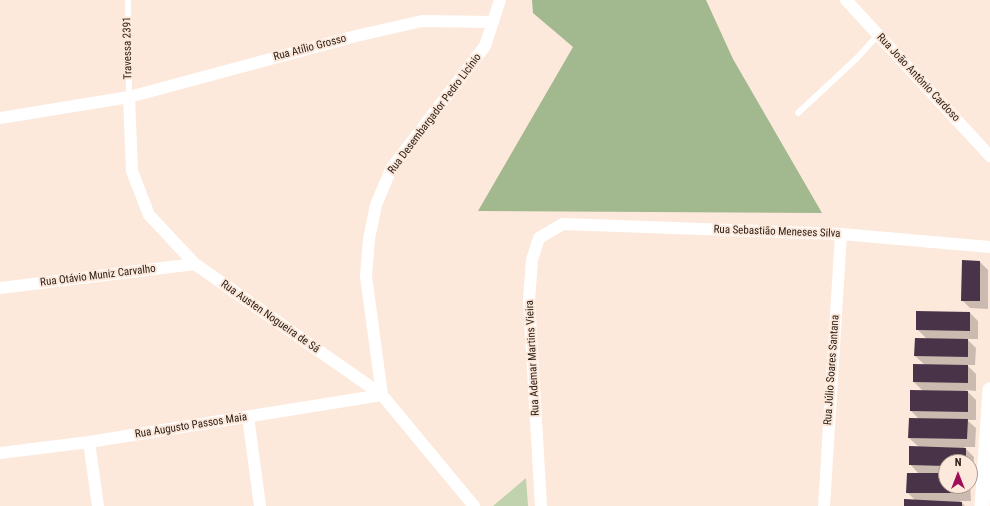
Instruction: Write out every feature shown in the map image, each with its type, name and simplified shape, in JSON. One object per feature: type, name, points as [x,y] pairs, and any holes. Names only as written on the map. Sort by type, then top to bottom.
[{"type":"street","name":"Rua Desembargador Pedro Licínio","points":[[382,395],[366,276],[369,239],[376,205],[391,169],[485,46],[500,0]]},
{"type":"street","name":"Rua João Antônio Cardoso","points":[[846,0],[990,156]]},
{"type":"street","name":"Rua Atílio Grosso","points":[[0,118],[129,97],[356,36],[422,21],[494,22]]},
{"type":"street","name":"Rua Austen Nogueira de Sá","points":[[129,97],[132,171],[149,215],[195,264],[382,395],[474,506]]},
{"type":"street","name":"Rua Sebastião Meneses Silva","points":[[563,224],[841,234],[990,248]]},
{"type":"street","name":"Rua Ademar Martins Vieira","points":[[541,506],[529,294],[532,260],[539,238],[563,224]]},
{"type":"street","name":"Rua Júlio Soares Santana","points":[[824,506],[841,234]]},
{"type":"street","name":"Rua Otávio Muniz Carvalho","points":[[0,288],[195,264]]},
{"type":"street","points":[[982,506],[990,390]]},
{"type":"street","name":"Rua Augusto Passos Maia","points":[[0,453],[89,442],[382,395]]},
{"type":"street","points":[[248,417],[260,506]]},
{"type":"street","points":[[89,442],[98,506]]},
{"type":"lane","name":"Travessa 2391","points":[[128,0],[129,97]]},
{"type":"lane","points":[[798,113],[856,59],[878,35]]},
{"type":"green space","points":[[532,0],[706,0],[733,59],[822,213],[478,211],[573,47],[533,13]]},
{"type":"green space","points":[[526,478],[528,506],[493,506]]},
{"type":"building","points":[[962,260],[980,261],[980,301],[961,301]]},
{"type":"building","points":[[916,311],[970,312],[970,331],[916,330]]},
{"type":"building","points":[[915,338],[968,339],[968,357],[914,356]]},
{"type":"building","points":[[913,364],[968,365],[968,383],[913,382]]},
{"type":"building","points":[[910,390],[968,391],[968,412],[910,411]]},
{"type":"building","points":[[909,418],[968,419],[967,439],[908,438]]},
{"type":"building","points":[[909,446],[966,448],[966,454],[938,454],[938,466],[909,465]]},
{"type":"building","points":[[907,473],[938,473],[938,493],[906,493]]},
{"type":"building","points":[[904,499],[962,502],[962,506],[904,506]]}]
